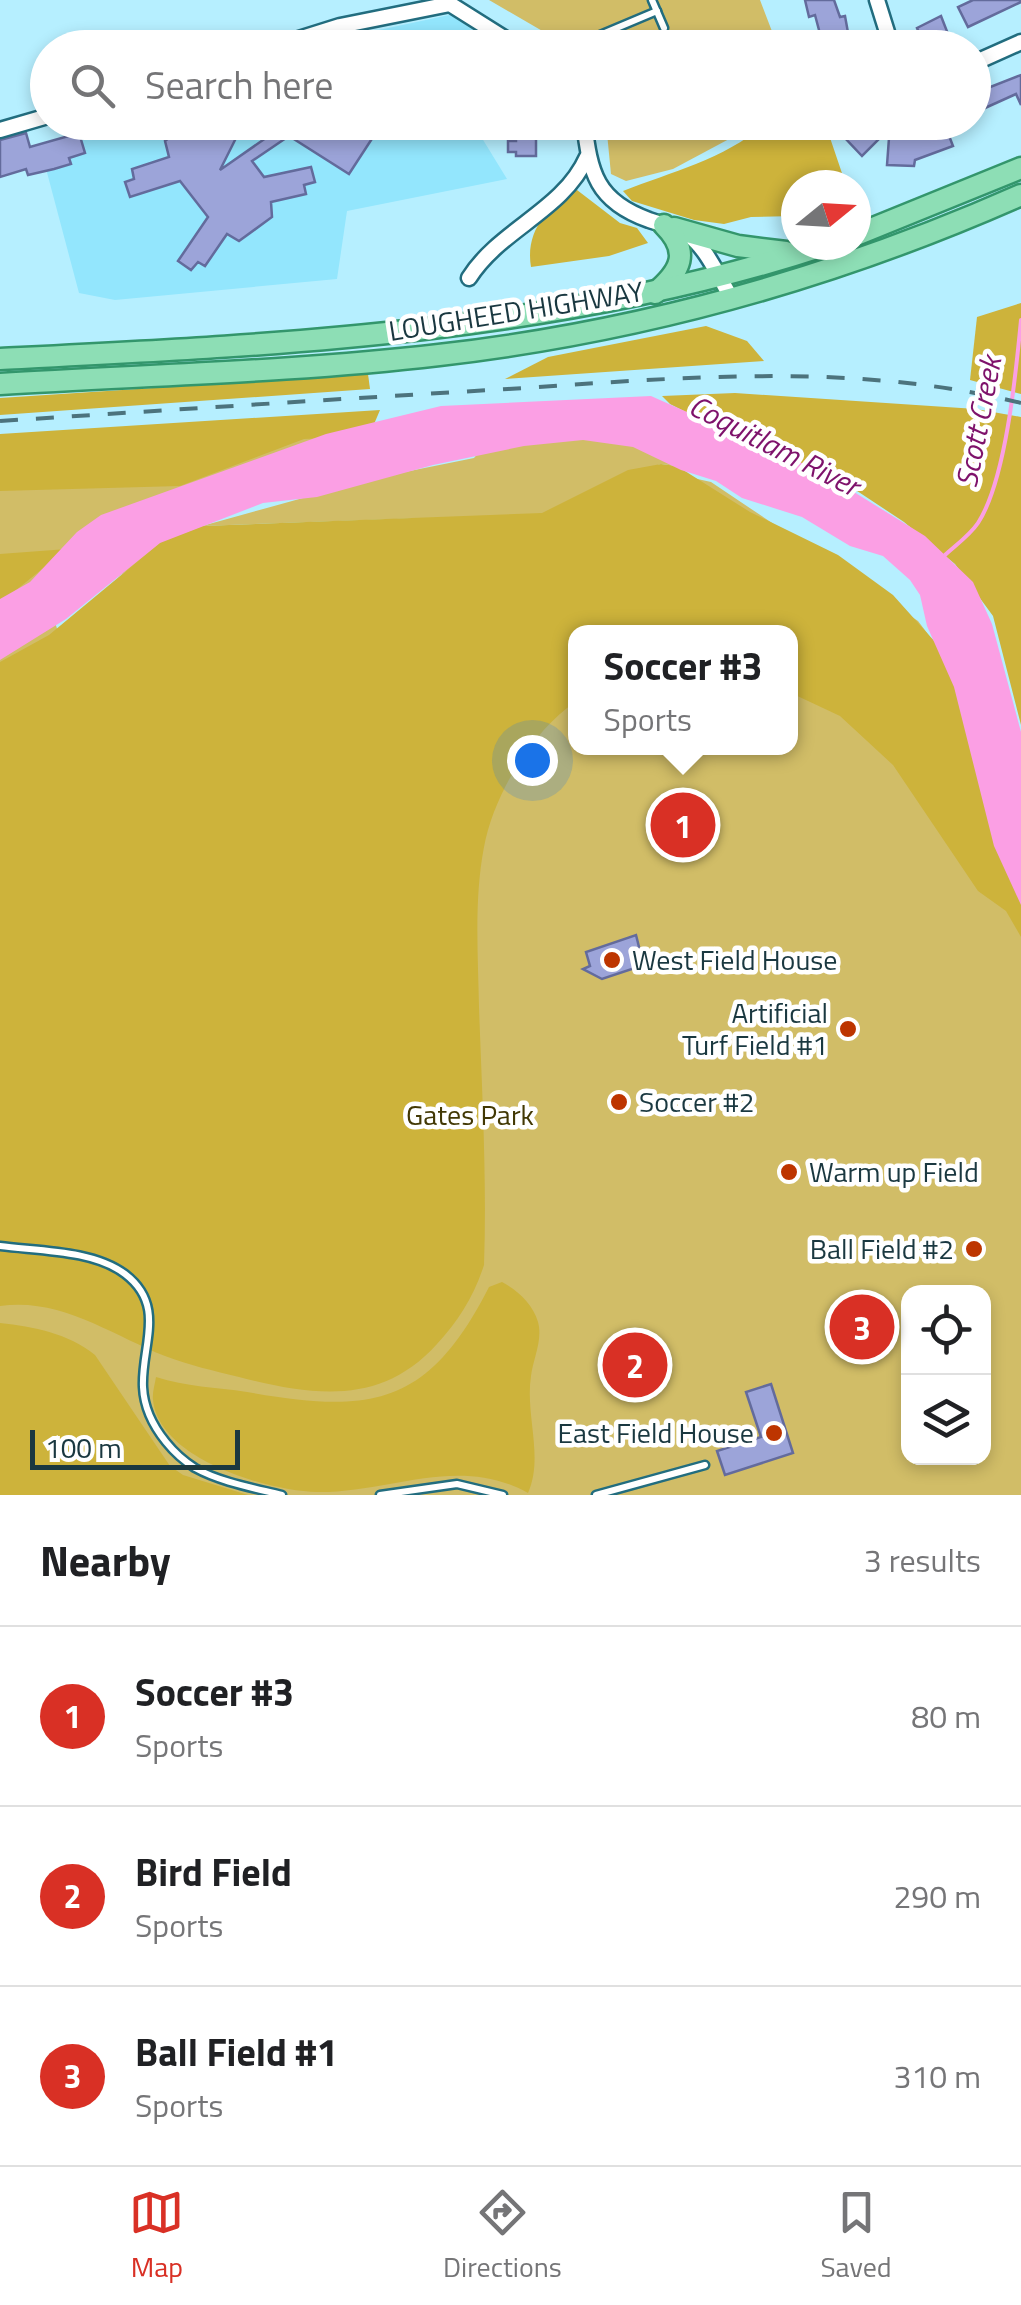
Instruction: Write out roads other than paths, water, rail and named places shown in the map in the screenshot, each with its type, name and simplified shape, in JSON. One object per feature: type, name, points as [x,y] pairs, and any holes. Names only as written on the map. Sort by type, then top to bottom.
[{"type":"main road","points":[[871,229],[1021,168]]},
{"type":"main road","name":"LOUGHEED HIGHWAY","points":[[0,384],[438,355],[598,330],[732,299],[875,254],[1021,196]]},
{"type":"main road","points":[[669,226],[738,246],[781,251]]},
{"type":"main road","points":[[654,294],[673,276],[679,263],[677,240],[669,226]]},
{"type":"main road","name":"LOUGHEED HIGHWAY","points":[[0,360],[340,340],[556,312],[654,294],[781,259]]},
{"type":"street","points":[[877,0],[886,30]]},
{"type":"street","points":[[327,30],[447,2],[491,30]]},
{"type":"street","points":[[991,55],[1021,42]]},
{"type":"street","points":[[0,130],[30,121]]},
{"type":"street","points":[[586,140],[590,168],[612,198],[630,212],[669,226],[696,242],[732,299]]},
{"type":"street","points":[[469,278],[504,238],[562,194],[587,157]]},
{"type":"lane","points":[[652,0],[664,28]]},
{"type":"lane","points":[[611,30],[657,11]]},
{"type":"lane","points":[[0,1246],[87,1258],[127,1275],[139,1287],[150,1312],[152,1326],[143,1385],[154,1428],[191,1466],[282,1495]]},
{"type":"lane","points":[[596,1495],[704,1465]]},
{"type":"lane","points":[[380,1495],[456,1484],[503,1495]]},
{"type":"waterway","name":"Scott Creek","points":[[945,555],[978,523],[996,480],[1008,425],[1021,320]]},
{"type":"railway","points":[[0,421],[765,376],[893,382],[1021,403]]},
{"type":"place","name":"Soccer #3","points":[[683,825]]},
{"type":"place","name":"West Field House","points":[[612,960]]},
{"type":"place","name":"Artificial Turf Field #1","points":[[848,1029]]},
{"type":"place","name":"Soccer #2","points":[[619,1102]]},
{"type":"place","name":"Warm up Field","points":[[789,1172]]},
{"type":"place","name":"Ball Field #2","points":[[974,1249]]},
{"type":"place","name":"Ball Field #1","points":[[862,1327]]},
{"type":"place","name":"Bird Field","points":[[635,1365]]},
{"type":"place","name":"East Field House","points":[[774,1433]]},
{"type":"water label","name":"Coquitlam River","points":[[774,446]]},
{"type":"park label","name":"Gates Park","points":[[470,1115]]}]
